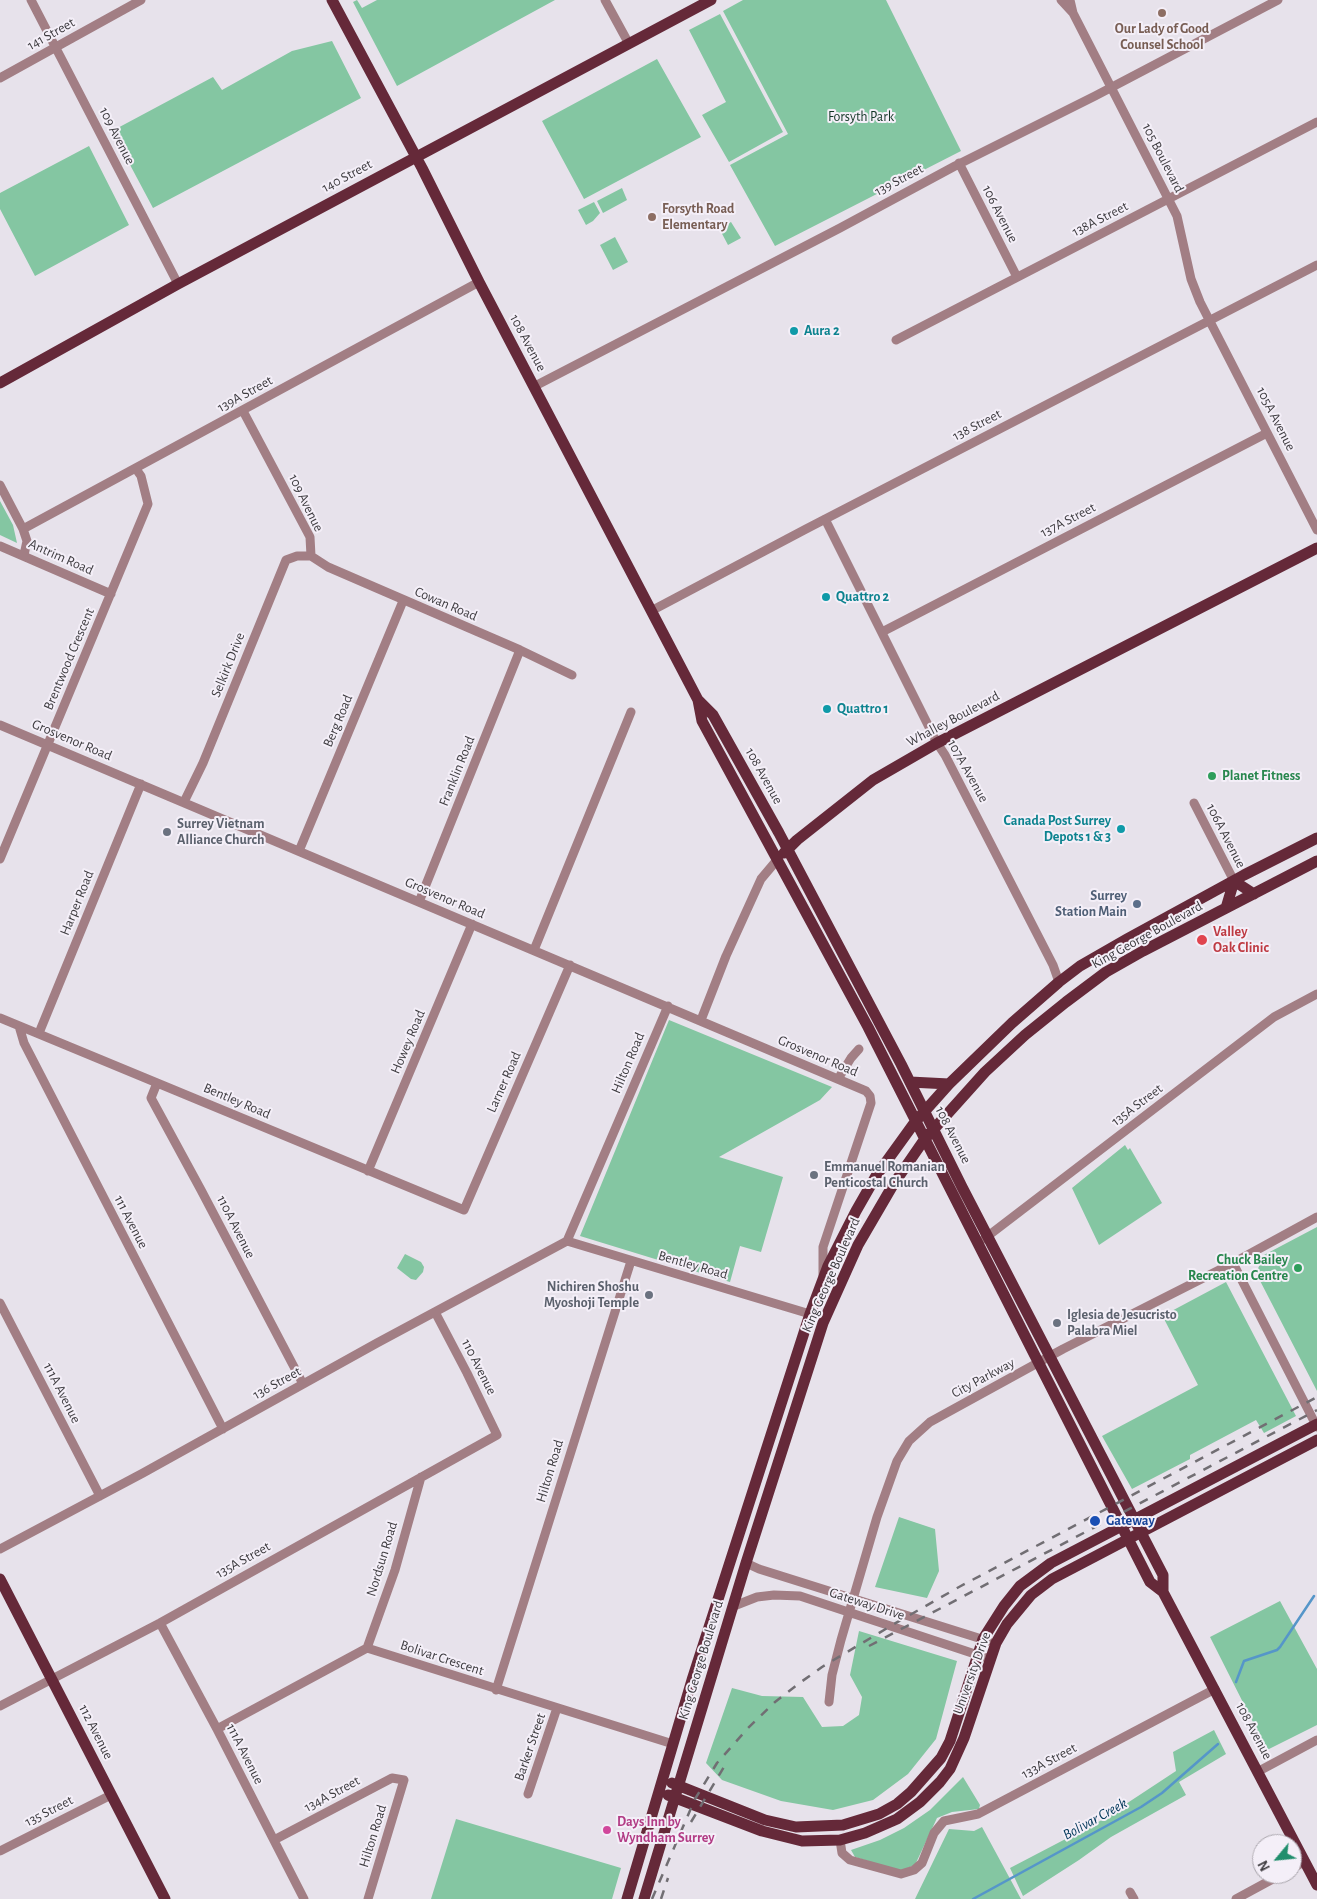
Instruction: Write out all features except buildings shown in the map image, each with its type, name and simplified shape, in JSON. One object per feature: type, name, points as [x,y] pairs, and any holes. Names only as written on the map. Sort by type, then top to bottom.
[{"type":"main road","name":"108 Avenue","points":[[332,0],[416,157],[478,282],[698,700],[702,721],[868,1027],[1150,1582],[1163,1592],[1316,1881]]},
{"type":"main road","name":"140 Street","points":[[0,383],[178,284],[711,0]]},
{"type":"main road","name":"Whalley Boulevard","points":[[777,860],[873,780],[937,743],[1317,548]]},
{"type":"main road","name":"108 Avenue","points":[[698,700],[713,715],[910,1082],[1163,1574],[1163,1592]]},
{"type":"main road","name":"King George Boulevard","points":[[627,1899],[660,1792],[672,1744],[810,1314],[823,1280],[856,1211],[876,1176],[915,1122],[949,1084],[1012,1023],[1059,982],[1080,966],[1127,939],[1317,838]]},
{"type":"main road","name":"King George Boulevard","points":[[644,1899],[746,1563],[823,1322],[858,1245],[893,1185],[924,1140],[985,1072],[1025,1035],[1083,989],[1106,972],[1143,951],[1317,861]]},
{"type":"main road","points":[[1226,908],[1234,881],[1254,894]]},
{"type":"main road","points":[[910,1082],[949,1084]]},
{"type":"main road","name":"University Drive","points":[[660,1792],[676,1791],[766,1820],[796,1827],[843,1825],[861,1821],[898,1804],[941,1758],[950,1741],[983,1639],[1004,1606],[1020,1586],[1051,1564],[1317,1425]]},
{"type":"main road","name":"University Drive","points":[[663,1780],[676,1791],[762,1831],[782,1837],[802,1840],[840,1840],[864,1833],[897,1819],[920,1802],[940,1782],[958,1755],[996,1643],[1018,1609],[1041,1586],[1317,1440]]},
{"type":"main road","name":"112 Avenue","points":[[0,1579],[165,1899]]},
{"type":"street","name":"109 Avenue","points":[[31,0],[178,284]]},
{"type":"street","name":"141 Street","points":[[0,78],[141,0]]},
{"type":"street","points":[[605,0],[629,44]]},
{"type":"street","name":"105 Boulevard","points":[[1061,0],[1073,14],[1177,216],[1191,279],[1210,321]]},
{"type":"street","name":"105 Boulevard","points":[[1070,0],[1073,14]]},
{"type":"street","name":"139 Street","points":[[534,386],[840,228],[959,163],[1278,0]]},
{"type":"street","name":"138A Street","points":[[896,340],[1317,122]]},
{"type":"street","name":"106 Avenue","points":[[959,163],[1017,276]]},
{"type":"street","name":"138 Street","points":[[652,611],[825,519],[1317,265]]},
{"type":"street","name":"139A Street","points":[[23,529],[478,282]]},
{"type":"street","name":"105A Avenue","points":[[1210,321],[1317,530]]},
{"type":"street","name":"109 Avenue","points":[[243,411],[310,536],[311,556]]},
{"type":"street","name":"137A Street","points":[[882,632],[1267,433]]},
{"type":"street","name":"Brentwood Crescent","points":[[0,859],[148,504],[141,476],[136,469]]},
{"type":"street","points":[[0,485],[23,529],[27,541],[24,556]]},
{"type":"street","name":"107A Avenue","points":[[825,519],[937,743],[944,752],[1054,965],[1059,982]]},
{"type":"street","name":"Antrim Road","points":[[0,546],[111,594]]},
{"type":"street","name":"Selkirk Drive","points":[[184,802],[203,763],[286,560],[297,556],[311,556]]},
{"type":"street","name":"Cowan Road","points":[[311,556],[328,567],[520,650],[572,675]]},
{"type":"street","name":"Berg Road","points":[[299,851],[403,601]]},
{"type":"street","name":"Franklin Road","points":[[419,902],[520,650]]},
{"type":"street","points":[[534,950],[631,712]]},
{"type":"street","name":"Grosvenor Road","points":[[0,725],[866,1091],[870,1096],[871,1104]]},
{"type":"street","name":"Harper Road","points":[[39,1033],[141,784]]},
{"type":"street","name":"106A Avenue","points":[[1194,804],[1234,881]]},
{"type":"street","name":"Whalley Boulevard","points":[[700,1020],[726,956],[761,879],[777,860]]},
{"type":"street","name":"Howey Road","points":[[368,1171],[472,924]]},
{"type":"street","name":"Larner Road","points":[[464,1210],[570,965]]},
{"type":"street","name":"135A Street","points":[[978,1243],[1274,1017],[1317,994]]},
{"type":"street","name":"Hilton Road","points":[[568,1241],[668,1006]]},
{"type":"street","name":"Bentley Road","points":[[0,1018],[464,1210]]},
{"type":"street","name":"111 Avenue","points":[[19,1026],[24,1043],[223,1429]]},
{"type":"street","points":[[838,1079],[859,1049]]},
{"type":"street","name":"110A Avenue","points":[[157,1083],[151,1098],[202,1190],[303,1384]]},
{"type":"street","name":"King George Boulevard","points":[[823,1280],[823,1247],[871,1104]]},
{"type":"street","name":"City Parkway","points":[[830,1702],[832,1675],[882,1499],[897,1461],[909,1441],[930,1422],[1050,1356],[1232,1263],[1317,1217]]},
{"type":"street","name":"Bentley Road","points":[[568,1241],[631,1262],[810,1314]]},
{"type":"street","name":"136 Street","points":[[0,1549],[568,1241]]},
{"type":"street","name":"Hilton Road","points":[[496,1690],[631,1262]]},
{"type":"street","points":[[1232,1263],[1317,1425]]},
{"type":"street","name":"111A Avenue","points":[[0,1303],[100,1496]]},
{"type":"street","name":"110 Avenue","points":[[435,1312],[468,1373],[498,1435]]},
{"type":"street","name":"135A Street","points":[[0,1706],[160,1622],[498,1435]]},
{"type":"street","name":"Nordsun Road","points":[[367,1648],[395,1570],[421,1477]]},
{"type":"street","name":"Gateway Drive","points":[[746,1563],[996,1643]]},
{"type":"street","name":"Gateway Drive","points":[[734,1606],[757,1597],[774,1595],[800,1596],[990,1660]]},
{"type":"street","name":"111A Avenue","points":[[160,1622],[304,1899]]},
{"type":"street","points":[[217,1729],[367,1648]]},
{"type":"street","name":"Bolivar Crescent","points":[[367,1648],[672,1744]]},
{"type":"street","name":"133A Street","points":[[840,1840],[842,1853],[850,1860],[901,1874],[914,1870],[922,1863],[934,1833],[944,1821],[978,1814],[1215,1689]]},
{"type":"street","name":"Barker Street","points":[[528,1794],[557,1708]]},
{"type":"street","points":[[1259,1771],[1317,1740]]},
{"type":"street","name":"134A Street","points":[[274,1840],[392,1778],[404,1780]]},
{"type":"street","name":"Hilton Road","points":[[368,1899],[404,1780]]},
{"type":"street","name":"135 Street","points":[[0,1851],[111,1795]]},
{"type":"street","points":[[1236,1899],[1264,1884]]},
{"type":"green space","points":[[357,0],[362,8],[377,0],[555,0],[397,86],[353,2]]},
{"type":"green space","name":"Forsyth Park","points":[[743,0],[886,0],[961,151],[775,246],[730,165],[788,134],[723,11]]},
{"type":"green space","points":[[720,14],[783,132],[729,162],[702,115],[726,102],[689,30]]},
{"type":"green space","points":[[332,41],[361,98],[153,208],[112,131],[213,77],[222,90],[292,51]]},
{"type":"green space","points":[[657,59],[701,137],[584,199],[542,121]]},
{"type":"green space","points":[[89,146],[129,225],[35,276],[0,209],[0,193]]},
{"type":"green space","points":[[622,188],[627,200],[603,213],[597,201]]},
{"type":"green space","points":[[594,202],[600,213],[593,221],[586,225],[578,210]]},
{"type":"green space","points":[[731,222],[741,238],[728,245],[719,228]]},
{"type":"green space","points":[[615,237],[628,262],[613,270],[600,245]]},
{"type":"green space","points":[[0,501],[13,525],[17,543],[0,535]]},
{"type":"green space","points":[[669,1020],[832,1087],[820,1100],[719,1157],[783,1177],[761,1252],[740,1246],[730,1282],[580,1236]]},
{"type":"green space","points":[[1125,1145],[1128,1150],[1130,1148],[1162,1203],[1099,1245],[1072,1188]]},
{"type":"green space","points":[[1317,1227],[1317,1391],[1256,1273],[1264,1255]]},
{"type":"green space","points":[[405,1254],[421,1262],[424,1267],[423,1272],[416,1280],[411,1279],[397,1268]]},
{"type":"green space","points":[[1226,1282],[1296,1416],[1264,1433],[1256,1420],[1190,1455],[1190,1459],[1132,1489],[1102,1436],[1198,1385],[1161,1313],[1166,1314]]},
{"type":"green space","points":[[899,1517],[935,1529],[939,1571],[927,1598],[875,1587]]},
{"type":"green space","points":[[1280,1601],[1317,1669],[1317,1725],[1267,1750],[1210,1637]]},
{"type":"green space","points":[[859,1631],[957,1661],[936,1739],[908,1774],[873,1800],[833,1810],[781,1801],[722,1780],[706,1763],[732,1688],[762,1696],[803,1697],[822,1727],[843,1726],[859,1715],[862,1697],[850,1675]]},
{"type":"green space","points":[[1214,1730],[1226,1754],[1179,1782],[1186,1795],[1111,1837],[1023,1896],[1010,1868],[1100,1821],[1176,1771],[1173,1752]]},
{"type":"green space","points":[[963,1777],[980,1805],[979,1809],[952,1812],[937,1818],[915,1865],[900,1871],[855,1857],[851,1850],[880,1840],[904,1828],[930,1810]]},
{"type":"green space","points":[[456,1819],[621,1868],[612,1899],[431,1899]]},
{"type":"green space","points":[[982,1827],[1021,1899],[915,1899],[949,1829],[974,1831]]},
{"type":"waterway","name":"Bolivar Creek","points":[[1236,1682],[1244,1661],[1277,1650],[1280,1647],[1314,1596]]},
{"type":"waterway","name":"Bolivar Creek","points":[[973,1899],[1141,1807],[1162,1793],[1218,1744]]},
{"type":"railway","points":[[652,1899],[695,1799],[717,1763],[748,1728],[775,1702],[801,1682],[822,1667],[959,1587],[1317,1397]]},
{"type":"railway","points":[[869,1646],[1317,1410]]},
{"type":"railway","points":[[691,1822],[727,1762]]},
{"type":"railway","points":[[661,1899],[668,1878]]},
{"type":"place","name":"Our Lady of Good Counsel School","points":[[1162,13]]},
{"type":"place","name":"Forsyth Road Elementary","points":[[652,217]]},
{"type":"place","name":"Aura 2","points":[[794,331]]},
{"type":"place","name":"Quattro 2","points":[[826,597]]},
{"type":"place","name":"Quattro 1","points":[[827,709]]},
{"type":"place","name":"Planet Fitness","points":[[1212,776]]},
{"type":"place","name":"Canada Post Surrey Depots 1 & 3","points":[[1121,829]]},
{"type":"place","name":"Surrey Vietnam Alliance Church","points":[[167,832]]},
{"type":"place","name":"Surrey Station Main","points":[[1137,904]]},
{"type":"place","name":"Valley Oak Clinic","points":[[1202,940]]},
{"type":"place","name":"Emmanuel Romanian Penticostal Church","points":[[814,1175]]},
{"type":"place","name":"Chuck Bailey Recreation Centre","points":[[1298,1268]]},
{"type":"place","name":"Nichiren Shoshu Myoshoji Temple","points":[[649,1295]]},
{"type":"place","name":"Iglesia de Jesucristo Palabra Miel","points":[[1057,1323]]},
{"type":"place","name":"Gateway","points":[[1095,1521]]},
{"type":"place","name":"Days Inn by Wyndham Surrey","points":[[607,1830]]}]
